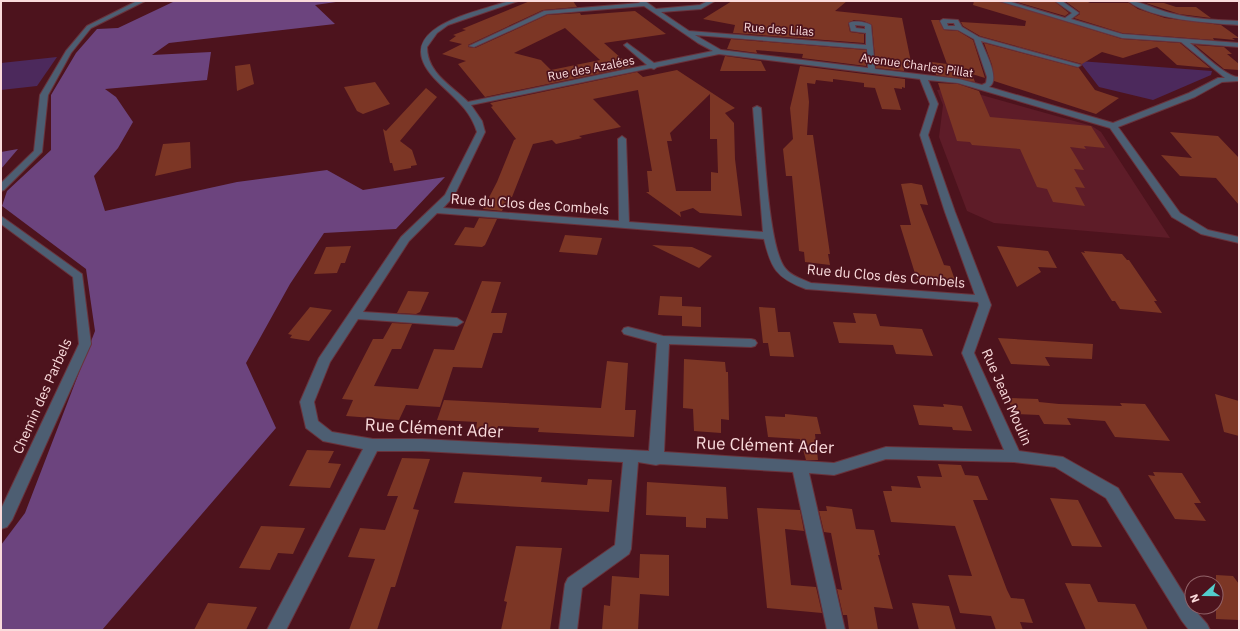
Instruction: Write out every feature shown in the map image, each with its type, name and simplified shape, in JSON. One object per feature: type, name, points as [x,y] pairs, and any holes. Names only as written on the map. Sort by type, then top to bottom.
[{"type":"street","points":[[1,188],[38,152],[44,95],[68,52],[90,27],[142,1]]},
{"type":"street","points":[[457,322],[355,315],[405,239],[449,196],[481,132],[480,125],[466,104],[426,64],[424,47],[435,32],[446,24],[515,1]]},
{"type":"street","points":[[654,11],[701,7],[712,1]]},
{"type":"street","points":[[1002,1],[1109,34],[1239,45]]},
{"type":"street","points":[[1058,1],[1076,13],[1073,17],[1066,20]]},
{"type":"street","points":[[1131,1],[1147,9],[1176,18],[1239,23]]},
{"type":"street","points":[[472,46],[550,12],[643,2]]},
{"type":"street","name":"Avenue Charles Pillat","points":[[643,2],[687,33],[719,52],[750,57],[923,76],[984,87],[1113,126]]},
{"type":"street","points":[[960,28],[977,38],[1078,65]]},
{"type":"street","points":[[868,31],[872,71]]},
{"type":"street","name":"Rue des Lilas","points":[[687,33],[870,47]]},
{"type":"street","points":[[977,38],[991,77],[989,84],[984,87]]},
{"type":"street","points":[[1184,41],[1223,74],[1236,79]]},
{"type":"street","points":[[627,45],[654,67]]},
{"type":"street","name":"Rue des Azalées","points":[[466,104],[654,67],[719,52]]},
{"type":"street","name":"Rue Jean Moulin","points":[[923,76],[934,104],[924,135],[950,212],[985,305],[968,353],[1014,456],[1058,461],[1112,493],[1188,615],[1201,630]]},
{"type":"street","points":[[1236,79],[1221,80],[1192,95],[1113,126],[1176,216],[1205,232],[1239,240]]},
{"type":"street","name":"Rue du Clos des Combels","points":[[757,108],[768,236],[776,267],[792,280],[810,286],[982,299]]},
{"type":"street","name":"Rue du Clos des Combels","points":[[622,139],[624,225]]},
{"type":"street","name":"Rue du Clos des Combels","points":[[434,210],[768,236]]},
{"type":"street","name":"Chemin des Parbels","points":[[1,219],[78,276],[85,344],[6,516],[1,522]]},
{"type":"street","name":"Rue Clément Ader","points":[[355,315],[324,361],[307,402],[311,424],[328,437],[373,445],[422,445],[834,469],[886,453],[1014,456]]},
{"type":"street","points":[[628,331],[663,340],[751,343]]},
{"type":"street","points":[[656,459],[663,340]]},
{"type":"street","points":[[276,630],[373,445]]},
{"type":"street","points":[[568,630],[574,584],[622,549],[631,458]]},
{"type":"street","points":[[800,466],[836,630]]},
{"type":"shaded area","points":[[175,1],[343,1],[315,5],[335,24],[169,43],[152,55],[211,52],[207,80],[105,89],[116,97],[133,122],[118,148],[94,176],[105,211],[237,182],[327,170],[363,190],[445,177],[396,229],[324,233],[290,284],[246,363],[276,428],[102,630],[1,630],[1,545],[25,513],[95,331],[86,269],[2,206],[7,191],[51,150],[51,95],[76,53],[97,29],[118,28]]},
{"type":"shaded area","points":[[57,57],[37,86],[1,90],[1,63]]},
{"type":"shaded area","points":[[1079,61],[1212,71],[1211,75],[1153,100],[1099,87]]},
{"type":"shaded area","points":[[953,87],[1092,126],[1101,132],[1170,238],[994,223],[967,211],[939,137],[943,105],[937,90]]},
{"type":"shaded area","points":[[18,149],[1,169],[1,152]]},
{"type":"building","points":[[530,1],[573,1],[577,7],[543,10],[468,45],[468,47],[475,48],[547,15],[580,13],[581,15],[635,11],[666,34],[604,43],[631,67],[485,97],[458,64],[466,61],[442,54],[462,44],[449,41],[456,36],[453,35],[466,30],[462,29]],"holes":[[[565,28],[600,60],[551,70],[541,60],[514,53]]]},
{"type":"building","points":[[732,1],[847,1],[835,11],[902,18],[912,67],[904,66],[904,71],[876,68],[872,25],[864,21],[854,20],[848,23],[850,32],[864,34],[864,43],[733,33],[735,25],[703,19]]},
{"type":"building","points":[[974,1],[998,1],[1122,39],[1180,43],[1210,68],[1177,65],[1157,47],[1123,58],[1102,52],[1082,64],[980,36],[963,26],[961,22],[1025,26],[1026,21],[973,5]]},
{"type":"building","points":[[1013,1],[1054,1],[1069,13],[1065,16]]},
{"type":"building","points":[[1065,1],[1086,1],[1090,3],[1129,3],[1138,9],[1165,18],[1221,25],[1239,38],[1232,38],[1235,40],[1213,38],[1214,40],[1122,33],[1074,18],[1080,14],[1080,12]]},
{"type":"building","points":[[1146,3],[1164,3],[1176,7],[1196,7],[1211,18],[1179,14]]},
{"type":"building","points":[[931,20],[939,20],[944,30],[958,31],[973,40],[985,78],[972,74],[975,82],[936,75],[932,62],[947,64]]},
{"type":"building","points":[[731,39],[866,50],[866,66],[802,58],[803,54],[756,50],[757,53],[727,49]]},
{"type":"building","points":[[984,43],[1079,68],[1095,90],[1119,98],[1096,114],[994,81],[992,65]]},
{"type":"building","points":[[1195,45],[1224,47],[1232,54],[1227,54],[1239,64],[1239,70],[1224,69]]},
{"type":"building","points":[[725,56],[761,61],[766,71],[720,71]]},
{"type":"building","points":[[250,64],[254,84],[237,91],[235,66]]},
{"type":"building","points":[[800,66],[905,79],[905,88],[894,88],[901,110],[882,109],[875,88],[864,87],[864,83],[833,79],[833,82],[816,80],[815,84],[807,83],[809,102],[807,135],[813,135],[830,254],[828,254],[830,265],[805,262],[804,252],[799,251],[792,176],[786,176],[783,149],[793,139],[790,108]]},
{"type":"building","points":[[677,70],[735,108],[725,113],[734,123],[735,159],[742,216],[700,213],[693,208],[680,212],[681,217],[646,192],[649,192],[647,171],[652,171],[638,90],[593,99],[621,127],[579,136],[582,138],[556,144],[552,140],[533,144],[512,197],[508,197],[502,211],[483,209],[497,182],[514,140],[516,139],[491,107],[493,106],[490,103],[637,72],[643,77]],"holes":[[[710,94],[710,139],[717,139],[718,173],[711,172],[711,191],[676,191],[667,141],[672,141],[670,133]]]},
{"type":"building","points":[[375,82],[390,104],[363,114],[357,111],[344,87]]},
{"type":"building","points":[[938,83],[958,84],[979,91],[990,117],[1091,126],[1105,148],[1084,146],[1086,149],[1070,147],[1084,170],[1074,169],[1085,188],[1075,187],[1085,206],[1053,202],[1047,189],[1037,187],[1020,149],[972,145],[970,142],[957,141]]},
{"type":"building","points":[[426,88],[437,97],[400,141],[412,150],[417,165],[411,166],[411,168],[394,171],[392,163],[390,163],[383,129],[386,131]]},
{"type":"building","points":[[1170,132],[1218,136],[1239,158],[1239,205],[1216,178],[1180,176],[1161,155],[1192,158]]},
{"type":"building","points":[[190,142],[191,168],[155,176],[163,144]]},
{"type":"building","points":[[911,183],[922,185],[928,205],[920,204],[944,265],[950,266],[956,283],[917,280],[900,225],[911,225],[901,184]]},
{"type":"building","points":[[479,218],[497,219],[485,245],[482,247],[454,245],[465,227],[474,228]]},
{"type":"building","points":[[565,235],[602,238],[597,255],[559,252]]},
{"type":"building","points":[[652,245],[692,247],[712,256],[699,268]]},
{"type":"building","points":[[351,246],[345,263],[341,263],[337,273],[314,274],[326,247]]},
{"type":"building","points":[[997,246],[1048,251],[1057,268],[1038,267],[1041,272],[1017,287]]},
{"type":"building","points":[[1084,251],[1122,254],[1127,260],[1129,260],[1157,301],[1154,301],[1162,313],[1120,309],[1115,301],[1112,301],[1081,252],[1085,253]]},
{"type":"building","points":[[482,281],[501,282],[491,313],[507,313],[502,333],[493,333],[482,368],[453,367],[440,407],[406,405],[399,420],[346,416],[353,400],[342,399],[373,339],[383,339],[392,323],[412,324],[401,349],[392,349],[374,386],[418,389],[434,349],[454,350]]},
{"type":"building","points":[[408,291],[429,292],[420,312],[416,314],[397,313]]},
{"type":"building","points":[[660,296],[682,297],[682,306],[701,307],[701,327],[682,326],[682,316],[658,315]]},
{"type":"building","points":[[310,307],[332,310],[309,341],[290,338],[292,335],[288,334]]},
{"type":"building","points":[[759,307],[775,308],[778,332],[790,332],[794,357],[770,356],[768,343],[763,343]]},
{"type":"building","points":[[853,313],[876,314],[880,326],[922,329],[933,356],[896,354],[893,345],[839,343],[833,322],[856,323]]},
{"type":"building","points":[[998,338],[1093,344],[1092,359],[1045,357],[1050,366],[1011,364]]},
{"type":"building","points":[[684,359],[725,362],[726,372],[728,372],[729,420],[721,419],[721,433],[694,431],[693,409],[683,408]]},
{"type":"building","points":[[607,361],[628,363],[625,410],[636,410],[634,437],[538,432],[539,428],[498,426],[497,430],[476,429],[477,422],[437,420],[444,400],[601,408]]},
{"type":"building","points":[[1215,394],[1239,401],[1239,436],[1224,432]]},
{"type":"building","points":[[1007,398],[1038,399],[1039,402],[1059,404],[1122,406],[1120,403],[1145,404],[1170,441],[1115,437],[1105,421],[1067,418],[1071,425],[1044,424],[1039,415],[1015,414]]},
{"type":"building","points":[[943,404],[962,406],[972,431],[953,430],[952,427],[919,425],[913,405],[944,407]]},
{"type":"building","points":[[785,414],[817,417],[821,434],[815,434],[818,460],[806,460],[800,439],[768,437],[765,416],[785,417]]},
{"type":"building","points":[[307,450],[334,451],[328,463],[341,464],[330,488],[289,486]]},
{"type":"building","points":[[402,458],[430,459],[413,509],[419,510],[395,587],[391,587],[377,630],[349,630],[375,559],[348,557],[360,528],[385,530],[398,496],[387,496]]},
{"type":"building","points":[[938,464],[961,465],[965,475],[978,476],[988,500],[973,500],[1007,590],[1011,598],[1024,599],[1033,623],[1020,622],[1023,630],[996,630],[991,616],[960,613],[948,575],[972,576],[955,526],[891,522],[883,491],[892,491],[891,486],[921,488],[917,476],[942,477]]},
{"type":"building","points":[[463,472],[542,477],[541,482],[587,485],[588,479],[612,480],[609,512],[454,503]]},
{"type":"building","points":[[1153,472],[1182,473],[1201,503],[1194,503],[1206,521],[1175,519],[1148,475],[1155,476]]},
{"type":"building","points":[[647,482],[726,487],[728,519],[706,518],[706,528],[686,527],[686,517],[646,515]]},
{"type":"building","points":[[1050,498],[1078,500],[1102,547],[1072,546]]},
{"type":"building","points":[[826,506],[852,509],[856,529],[874,530],[880,555],[878,555],[893,609],[874,607],[878,630],[849,630],[847,615],[843,615],[837,589],[842,590],[831,533],[824,532],[819,511],[827,511]]},
{"type":"building","points":[[757,508],[800,510],[804,531],[785,529],[791,585],[816,587],[822,613],[767,608]]},
{"type":"building","points":[[261,526],[305,528],[293,554],[278,553],[270,570],[239,568]]},
{"type":"building","points":[[516,546],[562,548],[550,630],[501,630],[507,602],[504,601]]},
{"type":"building","points":[[640,554],[669,555],[669,596],[640,594],[638,630],[602,630],[604,605],[610,606],[612,576],[639,578]]},
{"type":"building","points":[[1224,575],[1233,576],[1239,584],[1239,620],[1216,619],[1216,615],[1224,615]]},
{"type":"building","points":[[1065,583],[1090,584],[1098,602],[1135,604],[1148,630],[1086,630]]},
{"type":"building","points":[[208,603],[257,607],[246,630],[194,630]]},
{"type":"building","points":[[912,603],[949,606],[956,630],[919,630]]}]
